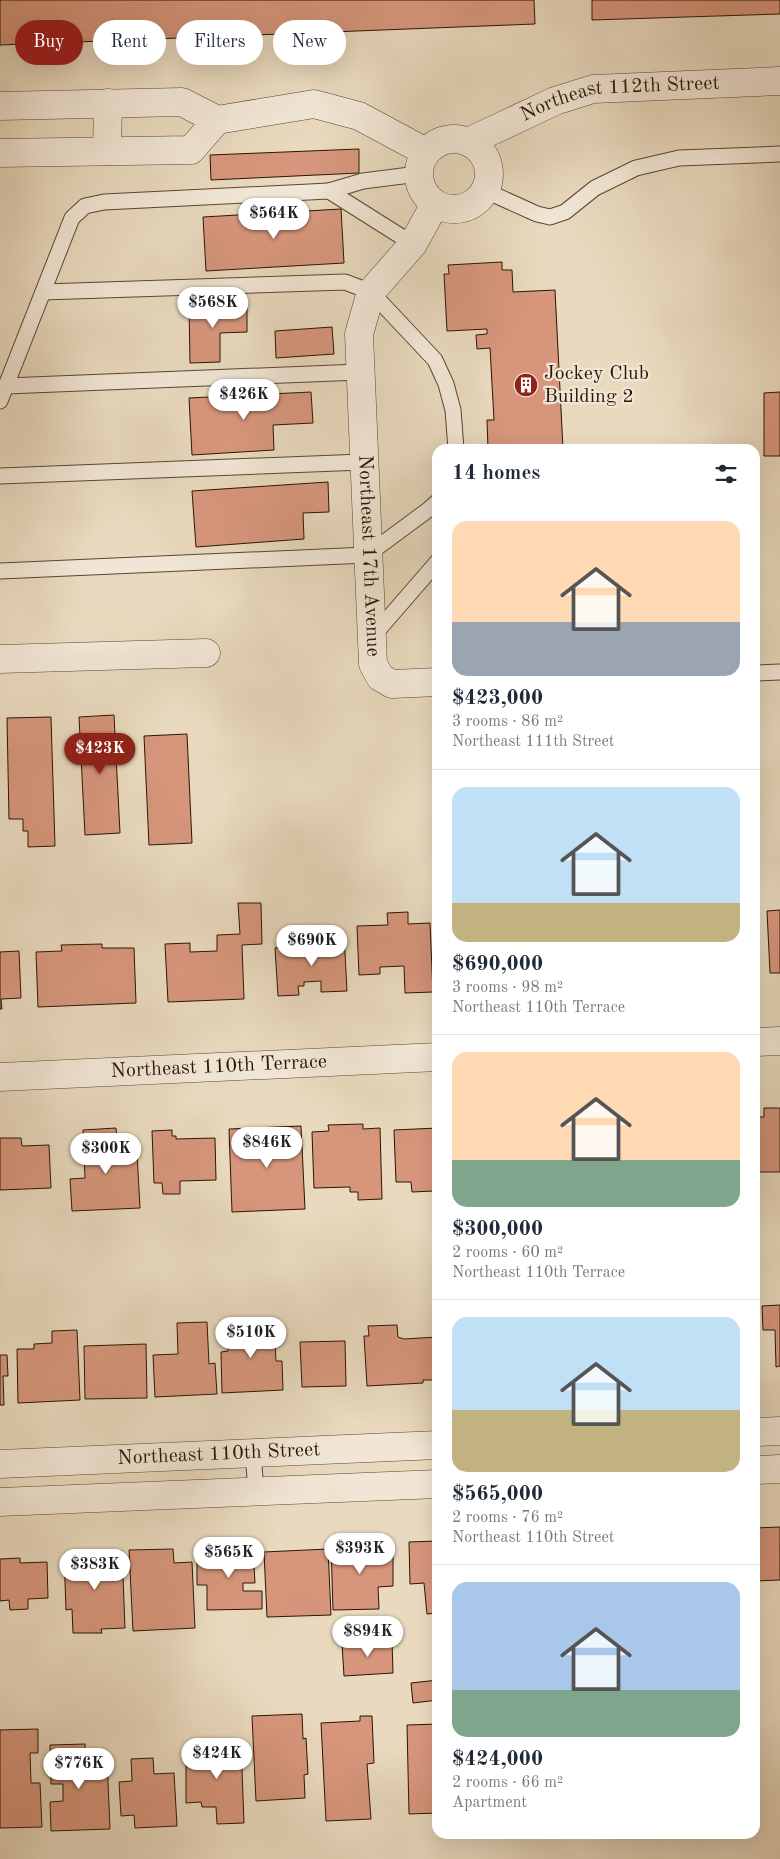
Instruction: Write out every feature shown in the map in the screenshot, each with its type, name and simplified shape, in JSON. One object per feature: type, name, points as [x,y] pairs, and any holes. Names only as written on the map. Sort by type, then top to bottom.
[{"type":"street","name":"Northeast 112th Street","points":[[468,142],[555,101],[593,89],[780,81]]},
{"type":"street","points":[[0,106],[182,102],[217,120],[314,104],[360,116],[422,163]]},
{"type":"street","points":[[107,151],[108,103]]},
{"type":"street","points":[[0,153],[191,150],[217,120]]},
{"type":"street","points":[[456,139],[468,142],[478,148],[487,162],[489,179],[486,190],[479,200],[469,206],[458,209],[446,209],[426,196],[421,186],[422,163],[434,145],[445,140],[456,139]]},
{"type":"street","points":[[371,292],[413,244],[436,204]]},
{"type":"street","name":"Northeast 17th Avenue","points":[[371,292],[358,334],[373,664],[380,677],[392,684],[432,682]]},
{"type":"street","points":[[0,659],[206,653]]},
{"type":"street","points":[[760,1042],[780,1041]]},
{"type":"street","name":"Northeast 110th Terrace","points":[[0,1077],[432,1057]]},
{"type":"street","points":[[760,1432],[780,1431]]},
{"type":"street","name":"Northeast 110th Street","points":[[0,1464],[432,1445]]},
{"type":"street","points":[[760,1470],[780,1469]]},
{"type":"street","name":"Northeast 110th Street","points":[[0,1502],[432,1484]]},
{"type":"lane","points":[[486,190],[537,214],[550,217],[565,212],[595,188],[636,168],[679,158],[780,154]]},
{"type":"lane","points":[[0,401],[72,218],[85,206],[104,202],[330,190],[422,163]]},
{"type":"lane","points":[[330,190],[413,244]]},
{"type":"lane","points":[[43,292],[345,282],[371,292],[434,360],[446,384],[453,410],[456,444]]},
{"type":"lane","points":[[6,386],[360,372]]},
{"type":"lane","points":[[0,476],[364,462]]},
{"type":"lane","points":[[0,571],[367,555],[432,506]]},
{"type":"lane","points":[[372,637],[432,568]]},
{"type":"lane","points":[[760,673],[780,672]]},
{"type":"lane","points":[[253,1453],[256,1491]]},
{"type":"building","points":[[0,0],[534,0],[535,24],[346,31],[346,20],[273,20],[273,34],[263,35],[263,20],[176,20],[176,38],[166,38],[166,20],[93,20],[93,41],[83,42],[83,20],[15,20],[15,44],[0,45]]},
{"type":"building","points":[[592,0],[780,0],[780,14],[592,20]]},
{"type":"building","points":[[359,149],[359,173],[211,180],[210,155]]},
{"type":"building","points":[[341,209],[344,263],[206,271],[203,217]]},
{"type":"building","name":"Jockey Club Building 2","points":[[502,262],[502,270],[512,270],[513,292],[555,290],[563,444],[488,444],[487,420],[494,420],[490,348],[477,349],[476,335],[487,334],[487,329],[447,331],[444,274],[449,274],[448,265]]},
{"type":"building","points":[[189,305],[247,305],[247,332],[220,333],[220,362],[190,363]]},
{"type":"building","points":[[332,327],[334,354],[276,358],[275,331]]},
{"type":"building","points":[[311,392],[313,423],[273,425],[274,450],[192,455],[189,398]]},
{"type":"building","points":[[780,392],[780,456],[764,456],[764,393]]},
{"type":"building","points":[[328,482],[329,512],[303,513],[304,539],[196,547],[192,491]]},
{"type":"building","points":[[114,715],[120,833],[85,835],[79,717]]},
{"type":"building","points":[[51,717],[55,846],[28,847],[28,831],[23,831],[23,819],[9,819],[7,718]]},
{"type":"building","points":[[187,734],[192,843],[149,845],[144,736]]},
{"type":"building","points":[[238,903],[261,903],[262,944],[242,945],[244,999],[168,1002],[165,944],[190,943],[190,952],[217,951],[217,935],[240,934]]},
{"type":"building","points":[[780,910],[780,973],[770,973],[767,911]]},
{"type":"building","points":[[408,912],[408,924],[430,923],[432,992],[405,993],[404,966],[380,967],[380,974],[359,975],[357,926],[388,925],[387,913]]},
{"type":"building","points":[[344,935],[347,991],[321,992],[321,981],[304,982],[304,986],[298,986],[299,995],[278,996],[275,948],[300,946],[300,951],[321,950],[320,936]]},
{"type":"building","points":[[102,944],[102,948],[134,948],[136,1003],[38,1007],[36,952],[62,951],[61,945]]},
{"type":"building","points":[[19,951],[21,998],[1,999],[2,1009],[0,1009],[0,952]]},
{"type":"building","points":[[764,1108],[780,1108],[780,1172],[760,1172],[760,1117],[764,1117]]},
{"type":"building","points":[[363,1124],[363,1129],[380,1128],[382,1199],[358,1200],[358,1192],[350,1192],[350,1187],[314,1188],[312,1132],[329,1131],[328,1125]]},
{"type":"building","points":[[301,1126],[305,1209],[232,1212],[229,1129]]},
{"type":"building","points":[[116,1128],[118,1154],[137,1153],[140,1208],[72,1211],[70,1179],[85,1178],[83,1130]]},
{"type":"building","points":[[432,1128],[432,1191],[412,1192],[411,1182],[396,1182],[394,1130]]},
{"type":"building","points":[[172,1130],[172,1136],[176,1136],[176,1139],[215,1138],[216,1180],[180,1181],[180,1194],[163,1194],[162,1183],[154,1183],[152,1131]]},
{"type":"building","points":[[0,1138],[21,1138],[22,1146],[49,1145],[51,1188],[0,1190]]},
{"type":"building","points":[[780,1305],[780,1366],[776,1367],[775,1330],[763,1330],[762,1306]]},
{"type":"building","points":[[274,1320],[276,1361],[282,1361],[283,1390],[222,1393],[221,1352],[228,1351],[227,1325],[245,1324],[245,1321]]},
{"type":"building","points":[[207,1322],[209,1364],[215,1363],[217,1394],[155,1397],[153,1355],[178,1354],[177,1323]]},
{"type":"building","points":[[397,1325],[398,1337],[404,1339],[432,1337],[432,1380],[423,1380],[423,1383],[367,1386],[364,1336],[369,1336],[368,1326]]},
{"type":"building","points":[[77,1330],[80,1400],[18,1403],[17,1349],[34,1349],[34,1344],[52,1343],[52,1331]]},
{"type":"building","points":[[345,1341],[346,1386],[302,1387],[300,1342]]},
{"type":"building","points":[[146,1344],[147,1398],[85,1399],[84,1346]]},
{"type":"building","points":[[0,1355],[7,1355],[8,1376],[3,1376],[4,1405],[0,1405]]},
{"type":"building","points":[[780,1527],[780,1580],[760,1581],[760,1528]]},
{"type":"building","points":[[432,1541],[432,1614],[427,1614],[424,1583],[410,1584],[409,1542]]},
{"type":"building","points":[[224,1544],[234,1544],[234,1549],[253,1548],[255,1583],[243,1583],[243,1591],[262,1591],[262,1609],[207,1610],[207,1585],[197,1585],[197,1562],[207,1562],[207,1549],[224,1549]]},
{"type":"building","points":[[393,1544],[393,1586],[378,1587],[379,1609],[333,1610],[331,1545]]},
{"type":"building","points":[[173,1549],[174,1563],[192,1562],[195,1628],[133,1631],[129,1550]]},
{"type":"building","points":[[328,1549],[331,1615],[267,1617],[264,1552]]},
{"type":"building","points":[[122,1551],[125,1628],[101,1629],[102,1633],[73,1633],[72,1609],[66,1610],[64,1554]]},
{"type":"building","points":[[20,1558],[20,1563],[47,1562],[48,1598],[28,1599],[28,1609],[10,1610],[9,1600],[0,1601],[0,1559]]},
{"type":"building","points":[[392,1641],[393,1673],[344,1676],[342,1644]]},
{"type":"building","points":[[432,1681],[432,1701],[413,1703],[411,1683]]},
{"type":"building","points":[[302,1714],[303,1739],[306,1738],[308,1774],[304,1775],[305,1798],[256,1801],[252,1716]]},
{"type":"building","points":[[360,1716],[372,1716],[374,1763],[367,1764],[371,1819],[326,1821],[321,1723],[360,1721]]},
{"type":"building","points":[[432,1724],[432,1813],[409,1814],[407,1725]]},
{"type":"building","points":[[38,1729],[38,1753],[30,1753],[31,1783],[40,1783],[42,1827],[0,1828],[0,1730]]},
{"type":"building","points":[[241,1743],[244,1823],[217,1824],[216,1807],[202,1807],[201,1802],[186,1803],[186,1747]]},
{"type":"building","points":[[85,1744],[85,1760],[107,1759],[110,1829],[51,1831],[50,1802],[63,1801],[63,1784],[51,1784],[50,1745]]},
{"type":"building","points":[[153,1758],[154,1774],[174,1773],[177,1826],[135,1828],[134,1815],[121,1816],[119,1782],[132,1781],[131,1759]]},
{"type":"place","name":"Jockey Club Building 2","points":[[526,385]]}]
